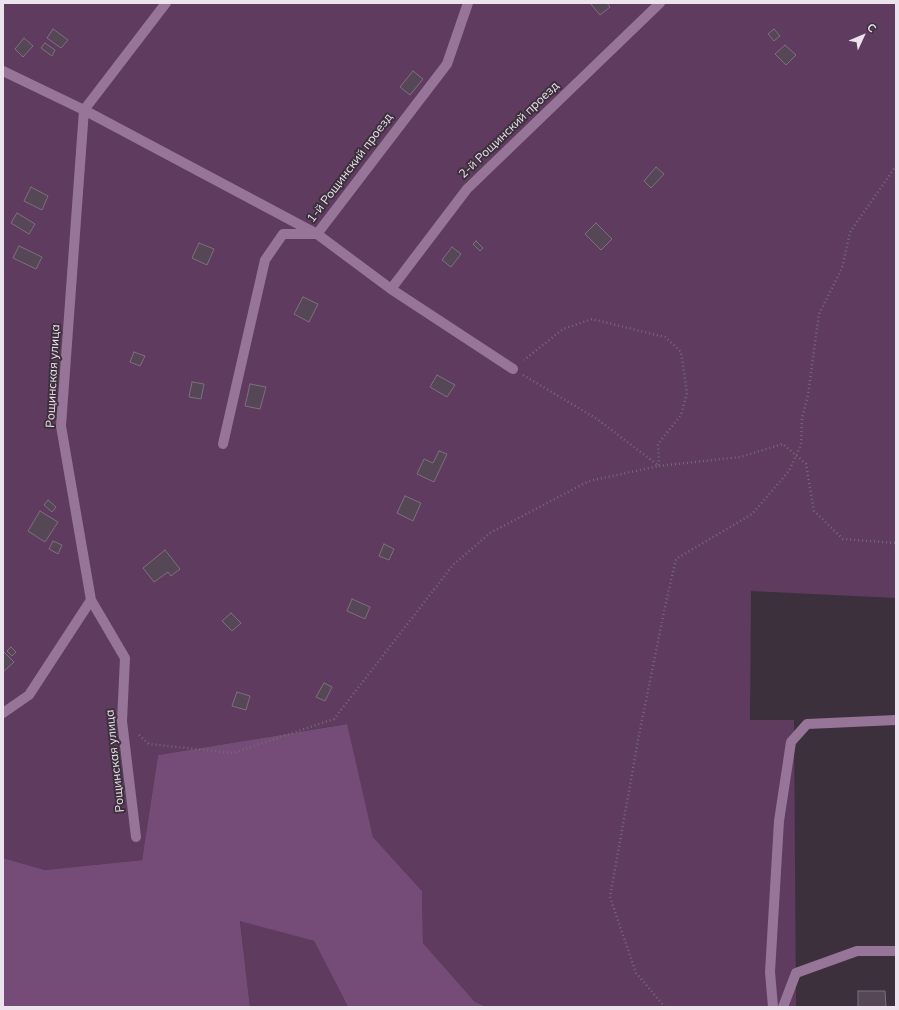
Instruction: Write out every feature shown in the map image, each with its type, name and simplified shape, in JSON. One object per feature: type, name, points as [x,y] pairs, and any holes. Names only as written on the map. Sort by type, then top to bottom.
[{"type":"lane","points":[[84,110],[166,3]]},
{"type":"lane","name":"1-й Рощинский проезд","points":[[223,444],[265,260],[284,234],[317,234],[447,64],[468,3]]},
{"type":"lane","name":"2-й Рощинский проезд","points":[[391,288],[467,189],[660,3]]},
{"type":"lane","points":[[3,71],[84,110],[317,234],[391,288],[513,369]]},
{"type":"lane","name":"Рощинская улица","points":[[84,110],[61,426],[91,600],[125,658],[122,721],[136,837]]},
{"type":"lane","points":[[3,713],[29,695],[91,600]]},
{"type":"lane","points":[[773,1007],[770,972],[778,822],[791,742],[807,724],[896,720]]},
{"type":"lane","points":[[783,1007],[796,974],[857,951],[896,951]]},
{"type":"path","points":[[665,1007],[636,973],[610,898],[639,735],[676,559],[752,514],[789,471],[801,445],[802,418],[808,395],[819,314],[842,268],[850,232],[896,166]]},
{"type":"path","points":[[592,319],[665,337],[681,352],[687,393],[681,415],[658,444],[659,466],[597,419],[513,369],[564,329],[592,319]]},
{"type":"path","points":[[122,721],[150,744],[233,753],[334,719],[453,565],[490,533],[588,481],[659,466],[740,457],[783,444],[806,464],[814,511],[843,539],[896,543]]},
{"type":"shaded area","points":[[3,3],[896,3],[896,598],[751,591],[750,720],[794,720],[796,1007],[487,1007],[475,1002],[423,943],[422,891],[373,837],[346,724],[158,755],[142,860],[45,870],[3,858]]},
{"type":"shaded area","points":[[347,724],[373,837],[422,891],[423,943],[475,1002],[487,1007],[348,1007],[314,941],[240,921],[250,1007],[3,1007],[3,858],[45,870],[142,860],[158,755]]},
{"type":"shaded area","points":[[240,920],[314,941],[348,1007],[250,1007]]},
{"type":"building","points":[[590,3],[607,3],[610,7],[600,15]]},
{"type":"building","points":[[53,29],[68,40],[61,48],[47,38]]},
{"type":"building","points":[[774,29],[780,36],[774,41],[768,34]]},
{"type":"building","points":[[24,38],[33,46],[23,57],[15,49]]},
{"type":"building","points":[[45,43],[55,50],[52,56],[41,48]]},
{"type":"building","points":[[785,45],[796,55],[786,65],[775,54]]},
{"type":"building","points":[[413,71],[423,79],[410,95],[400,87]]},
{"type":"building","points":[[656,167],[664,174],[651,188],[644,181]]},
{"type":"building","points":[[31,187],[48,196],[42,210],[24,201]]},
{"type":"building","points":[[17,213],[35,224],[29,234],[11,223]]},
{"type":"building","points":[[596,223],[612,239],[601,250],[585,234]]},
{"type":"building","points":[[476,241],[483,248],[480,251],[473,244]]},
{"type":"building","points":[[199,243],[214,249],[207,265],[192,258]]},
{"type":"building","points":[[19,246],[42,257],[36,269],[13,258]]},
{"type":"building","points":[[452,247],[461,254],[451,267],[442,260]]},
{"type":"building","points":[[303,297],[318,304],[309,322],[294,314]]},
{"type":"building","points":[[134,352],[145,356],[140,366],[130,362]]},
{"type":"building","points":[[437,375],[455,385],[447,397],[430,387]]},
{"type":"building","points":[[192,382],[204,384],[201,399],[189,397]]},
{"type":"building","points":[[250,384],[266,387],[260,409],[245,406]]},
{"type":"building","points":[[439,451],[447,454],[434,482],[417,474],[424,459],[433,463]]},
{"type":"building","points":[[405,496],[421,503],[413,521],[397,513]]},
{"type":"building","points":[[48,500],[56,507],[52,512],[44,505]]},
{"type":"building","points":[[40,511],[58,522],[45,542],[28,531]]},
{"type":"building","points":[[53,541],[62,545],[58,554],[49,549]]},
{"type":"building","points":[[384,544],[394,549],[389,560],[379,556]]},
{"type":"building","points":[[165,550],[180,569],[171,576],[168,572],[154,582],[143,568]]},
{"type":"building","points":[[352,599],[370,607],[365,619],[347,611]]},
{"type":"building","points":[[231,613],[241,623],[232,631],[222,621]]},
{"type":"building","points":[[11,647],[16,652],[12,656],[7,651]]},
{"type":"building","points":[[3,651],[14,662],[3,672]]},
{"type":"building","points":[[324,683],[332,687],[325,701],[316,697]]},
{"type":"building","points":[[237,692],[250,696],[246,710],[232,706]]},
{"type":"building","points":[[858,991],[885,991],[886,1007],[858,1007]]}]
